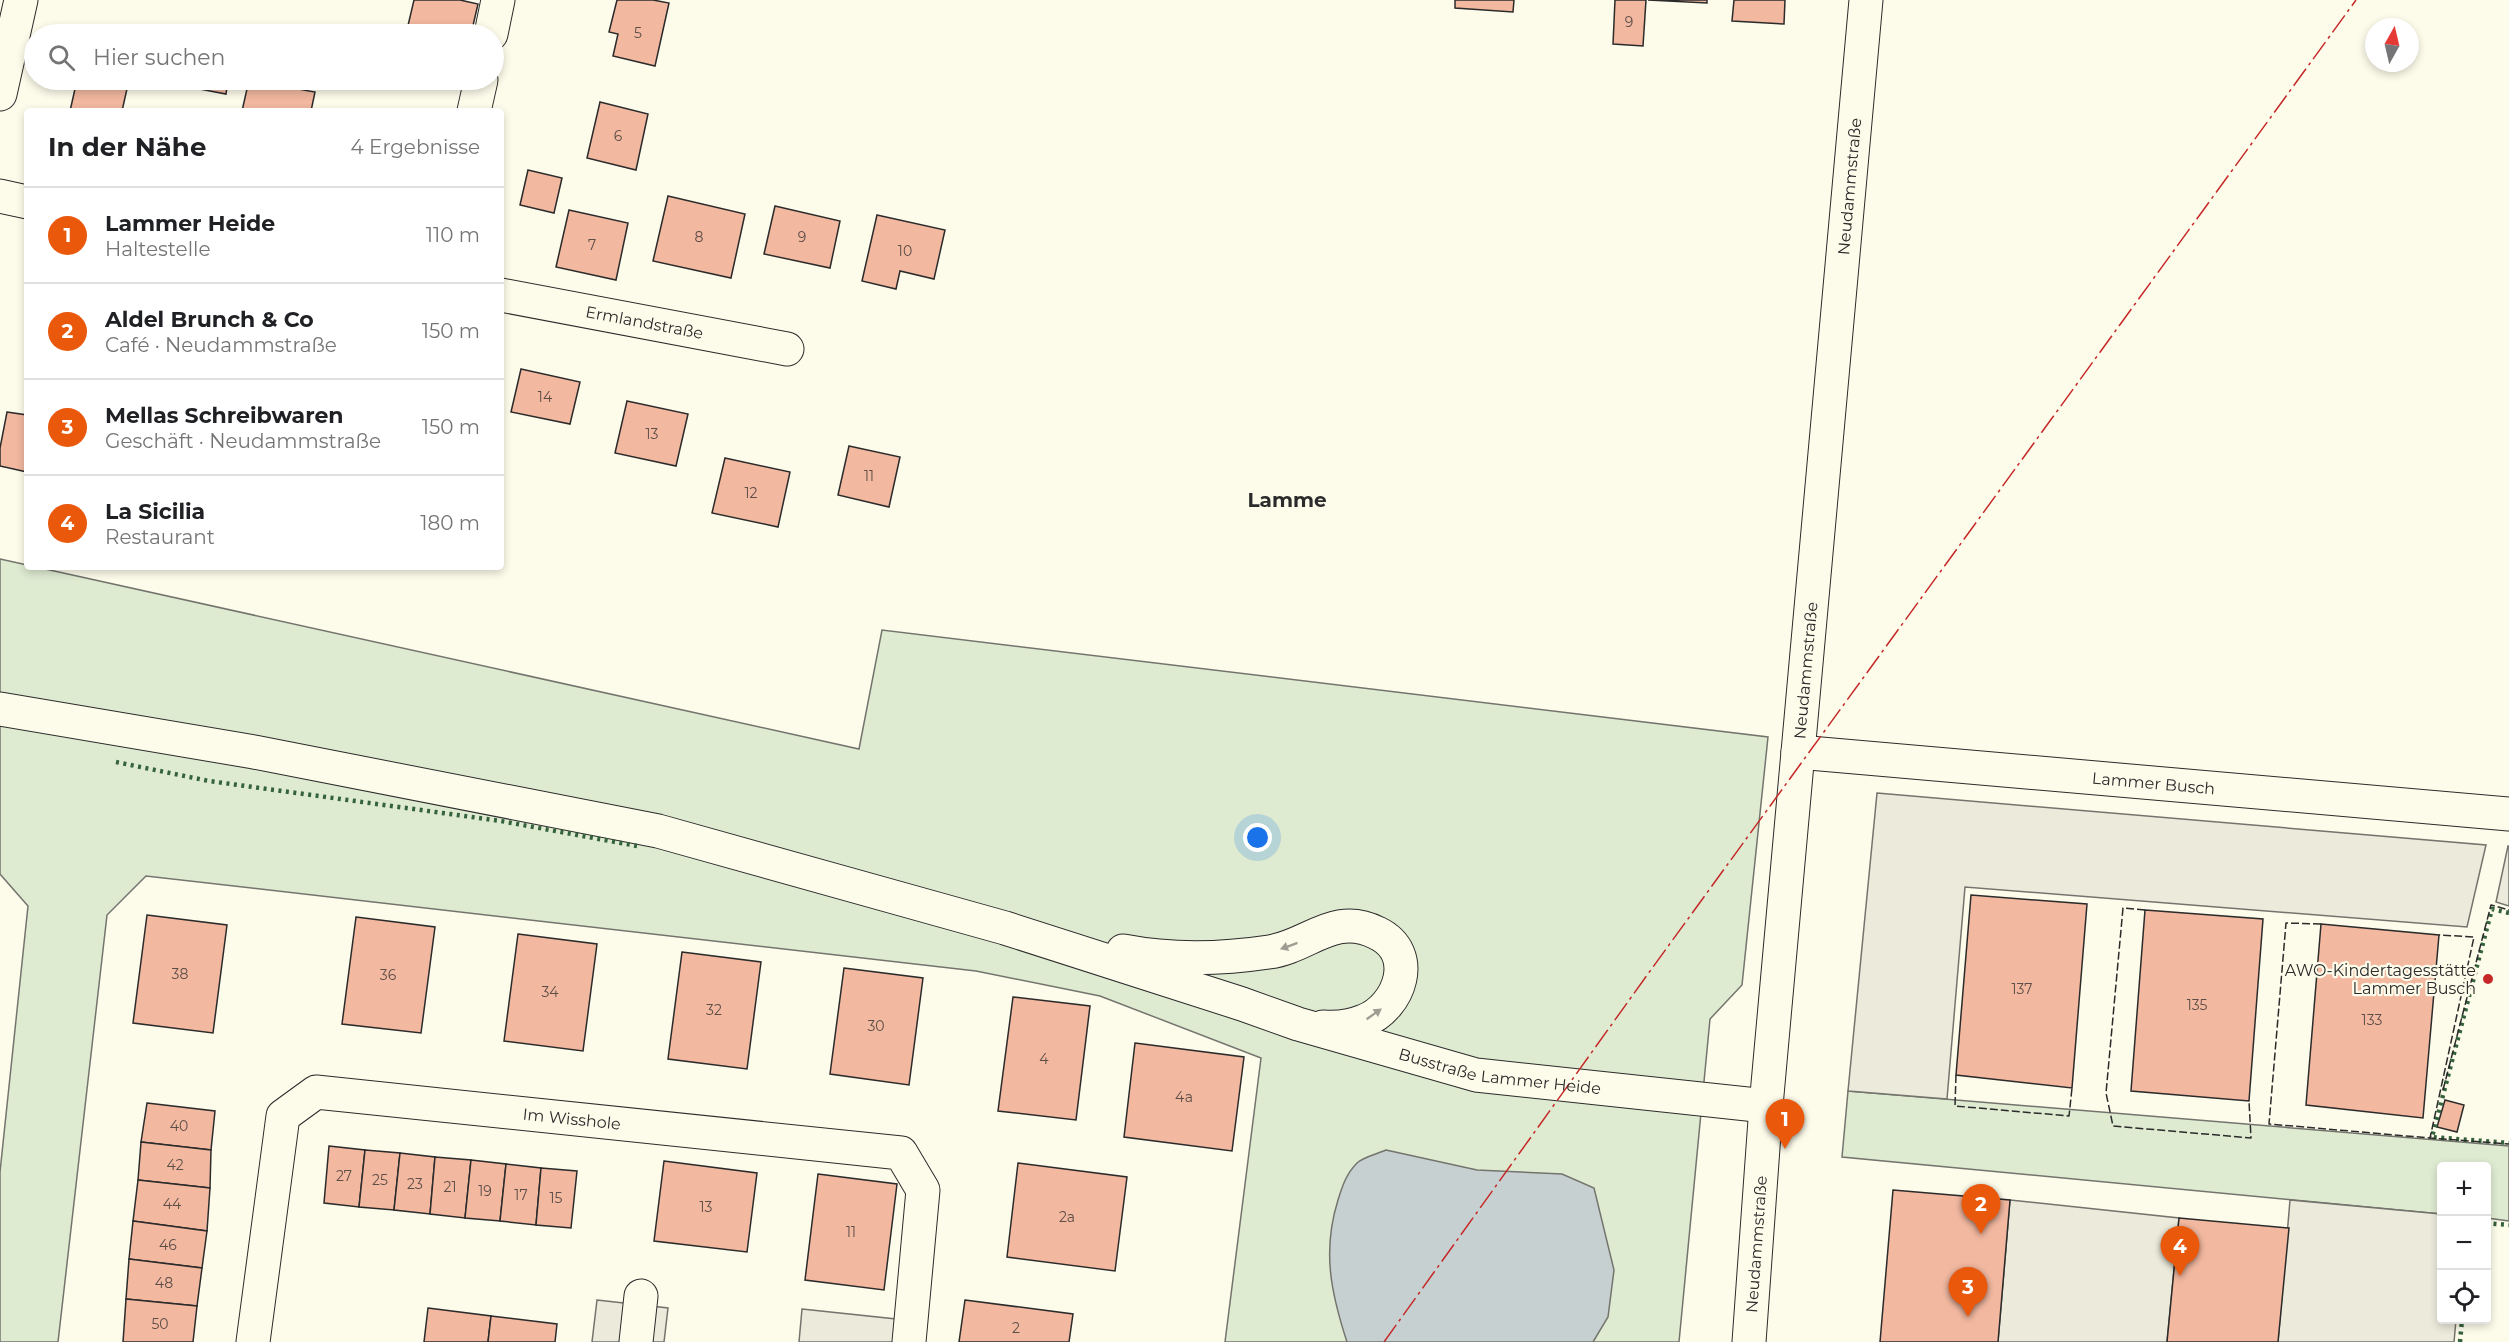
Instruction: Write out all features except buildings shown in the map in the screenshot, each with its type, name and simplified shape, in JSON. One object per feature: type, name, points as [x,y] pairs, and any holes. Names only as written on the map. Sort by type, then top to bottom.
[{"type":"street","points":[[493,24],[498,0]]},
{"type":"street","name":"Neudammstraße","points":[[1749,1342],[1766,1106],[1866,0]]},
{"type":"street","points":[[0,94],[13,7]]},
{"type":"street","points":[[475,108],[479,90]]},
{"type":"street","points":[[0,196],[24,201]]},
{"type":"street","name":"Ermlandstraße","points":[[504,296],[787,349]]},
{"type":"street","points":[[0,710],[254,752],[658,831],[1005,928],[1149,956],[1234,957],[1273,952],[1332,927],[1367,929],[1389,940],[1399,956],[1401,979],[1394,996],[1382,1010],[1363,1022],[1334,1028],[1298,1024]]},
{"type":"street","name":"Lammer Busch","points":[[1798,752],[2509,814]]},
{"type":"street","name":"Busstraße Lammer Heide","points":[[1005,928],[1298,1024],[1476,1075],[1766,1106]]},
{"type":"street","name":"Im Wisshole","points":[[253,1342],[283,1116],[316,1092],[901,1153],[923,1190],[909,1342]]},
{"type":"street","points":[[636,1342],[640,1296]]},
{"type":"green space","points":[[0,559],[24,564],[24,570],[50,570],[859,749],[882,630],[1768,737],[1742,985],[1710,1019],[1679,1342],[1225,1342],[1261,1058],[1100,996],[976,971],[146,876],[107,915],[58,1342],[0,1342],[0,1172],[28,906],[0,874]]},
{"type":"green space","points":[[1848,1091],[2509,1146],[2509,1221],[2491,1219],[2491,1162],[2437,1162],[2437,1214],[1842,1157]]},
{"type":"shaded area","points":[[1877,793],[2486,845],[2467,927],[1965,887],[1947,1099],[1848,1091]]},
{"type":"shaded area","points":[[2509,846],[2509,906],[2496,902]]},
{"type":"shaded area","points":[[1386,1150],[1477,1170],[1562,1174],[1594,1188],[1614,1270],[1608,1317],[1593,1342],[1347,1342],[1330,1272],[1330,1237],[1333,1219],[1343,1185],[1353,1167],[1363,1159]]},
{"type":"shaded area","points":[[2010,1200],[2179,1218],[2167,1342],[1998,1342]]},
{"type":"shaded area","points":[[2290,1200],[2437,1214],[2437,1324],[2456,1324],[2454,1342],[2278,1342]]},
{"type":"shaded area","points":[[597,1300],[668,1308],[664,1342],[592,1342]]},
{"type":"shaded area","points":[[802,1309],[896,1319],[894,1342],[799,1342]]},
{"type":"hedge","points":[[116,762],[209,781],[501,821],[637,846]]},
{"type":"hedge","points":[[2509,913],[2492,909],[2432,1137],[2509,1143]]},
{"type":"hedge","points":[[2491,1223],[2509,1225]]},
{"type":"hedge","points":[[2460,1342],[2462,1324]]},
{"type":"fence","points":[[2443,1090],[2491,905],[2509,910]]},
{"type":"fence","points":[[2145,910],[2123,908],[2106,1093],[2113,1126],[2251,1138],[2249,1101]]},
{"type":"fence","points":[[2321,924],[2286,923],[2269,1124],[2430,1138],[2474,937],[2439,935]]},
{"type":"fence","points":[[1956,1075],[1955,1106],[2069,1116],[2072,1088]]},
{"type":"fence","points":[[2431,1136],[2430,1138],[2509,1144]]},
{"type":"power","points":[[1384,1342],[1645,978],[2356,0]]},
{"type":"place","name":"AWO-Kindertagesstätte Lammer Busch","points":[[2488,979]]},
{"type":"place","name":"Lammer Heide","points":[[1785,1149]]},
{"type":"place","name":"Aldel Brunch & Co","points":[[1981,1234]]},
{"type":"place","name":"La Sicilia","points":[[2180,1276]]},
{"type":"place","name":"Mellas Schreibwaren","points":[[1968,1317]]},
{"type":"district","name":"Lamme","points":[[1287,500]]}]
